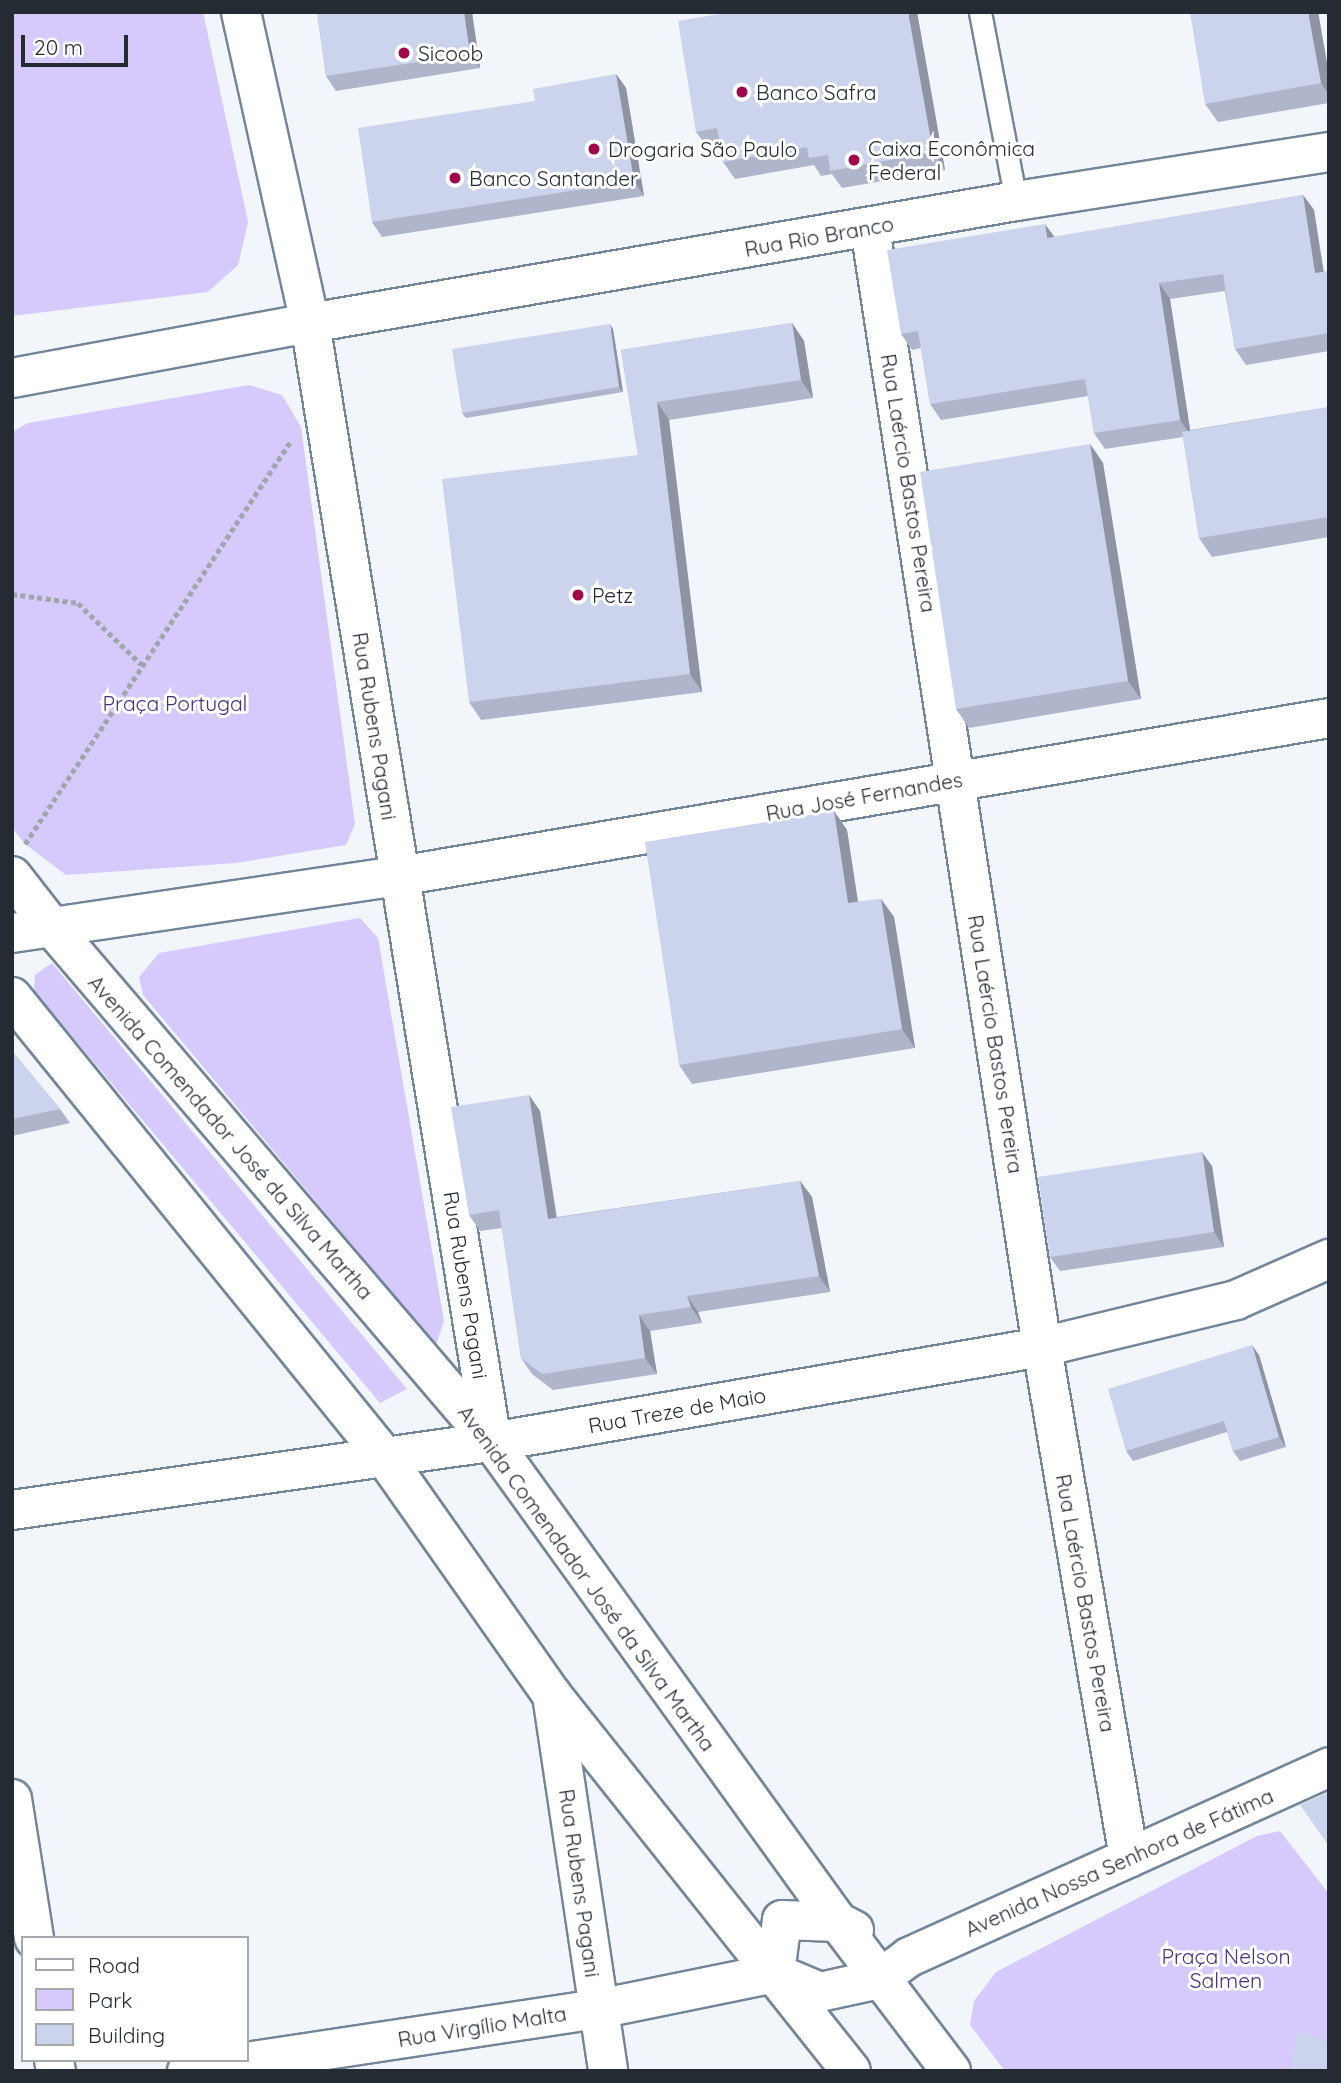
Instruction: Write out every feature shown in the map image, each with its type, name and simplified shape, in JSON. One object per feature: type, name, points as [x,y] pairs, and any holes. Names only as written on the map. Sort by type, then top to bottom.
[{"type":"street","name":"Rua Rubens Pagani","points":[[241,12],[310,323],[492,1442]]},
{"type":"street","name":"Rua Rio Branco","points":[[310,323],[1016,201],[1329,152]]},
{"type":"street","name":"Rua Laércio Bastos Pereira","points":[[870,228],[1042,1347],[1129,1858]]},
{"type":"street","points":[[12,379],[310,323]]},
{"type":"street","name":"Rua José Fernandes","points":[[399,876],[1329,718]]},
{"type":"street","name":"Avenida Comendador José da Silva Martha","points":[[15,863],[51,926],[492,1442],[838,1922]]},
{"type":"street","points":[[12,933],[399,876]]},
{"type":"street","points":[[12,997],[384,1455],[552,1695],[850,2071]]},
{"type":"street","name":"Rua Treze de Maio","points":[[12,1510],[384,1455],[492,1442],[1042,1347],[1236,1300],[1329,1259]]},
{"type":"street","name":"Rua Rubens Pagani","points":[[552,1695],[608,2071]]},
{"type":"street","name":"Avenida Nossa Senhora de Fátima","points":[[775,1973],[820,1992],[894,1968],[1329,1767]]},
{"type":"street","points":[[12,1799],[34,1936]]},
{"type":"street","points":[[775,1973],[782,1920],[838,1922],[894,1968],[951,2071]]},
{"type":"street","name":"Rua Virgílio Malta","points":[[248,2062],[598,2009],[775,1973]]},
{"type":"street","name":"Rua Virgílio Malta","points":[[187,2071],[247,2062]]},
{"type":"lane","points":[[980,12],[1016,201]]},
{"type":"path","points":[[15,863],[141,664],[293,438]]},
{"type":"path","points":[[12,594],[78,603],[141,664]]},
{"type":"green space","points":[[12,12],[203,12],[248,222],[238,265],[208,292],[12,316]]},
{"type":"green space","name":"Praça Portugal","points":[[249,385],[282,395],[301,427],[355,824],[346,845],[236,863],[66,875],[25,844],[12,828],[12,432],[28,423]]},
{"type":"green space","points":[[360,918],[378,938],[444,1321],[436,1345],[143,995],[139,977],[159,953]]},
{"type":"green space","points":[[52,963],[407,1389],[380,1403],[34,991],[35,975]]},
{"type":"green space","name":"Praça Nelson Salmen","points":[[1280,1831],[1329,1894],[1329,2071],[1005,2071],[970,2025],[974,2001],[996,1972],[1257,1836]]},
{"type":"building","name":"Sicoob","points":[[317,12],[464,12],[470,54],[326,76]]},
{"type":"building","points":[[730,12],[908,12],[933,152],[830,171],[828,155],[809,158],[807,147],[723,162],[717,128],[696,132],[678,21]]},
{"type":"building","points":[[1190,12],[1308,12],[1321,83],[1205,104]]},
{"type":"building","points":[[616,74],[634,181],[372,222],[358,128],[535,101],[533,89]]},
{"type":"building","points":[[1303,195],[1315,273],[1329,271],[1329,333],[1235,349],[1223,274],[1159,283],[1180,420],[1094,433],[1085,379],[930,404],[918,331],[901,334],[887,250],[1045,224],[1047,238]]},
{"type":"building","name":"Petz","points":[[792,323],[801,380],[657,402],[690,674],[469,702],[442,479],[638,455],[621,350]]},
{"type":"building","points":[[610,324],[619,387],[462,413],[452,349]]},
{"type":"building","points":[[1329,407],[1329,517],[1199,538],[1182,432]]},
{"type":"building","points":[[1090,444],[1128,681],[956,709],[920,472]]},
{"type":"building","points":[[834,811],[848,903],[881,899],[902,1029],[679,1065],[645,842]]},
{"type":"building","points":[[12,1051],[60,1109],[12,1119]]},
{"type":"building","points":[[529,1095],[548,1219],[800,1181],[819,1276],[687,1296],[691,1307],[639,1315],[645,1358],[542,1374],[521,1358],[499,1210],[469,1215],[451,1107]]},
{"type":"building","points":[[1202,1152],[1214,1232],[1050,1257],[1038,1177]]},
{"type":"building","points":[[1252,1345],[1279,1437],[1233,1451],[1224,1421],[1126,1451],[1108,1389]]},
{"type":"building","points":[[1329,1792],[1329,1846],[1300,1805]]},
{"type":"building","points":[[1297,2030],[1329,2043],[1329,2071],[1291,2071]]},
{"type":"place","name":"Sicoob","points":[[404,53]]},
{"type":"place","name":"Banco Safra","points":[[742,92]]},
{"type":"place","name":"Drogaria São Paulo","points":[[594,149]]},
{"type":"place","name":"Caixa Econômica Federal","points":[[854,160]]},
{"type":"place","name":"Banco Santander","points":[[455,178]]},
{"type":"place","name":"Petz","points":[[578,595]]}]
